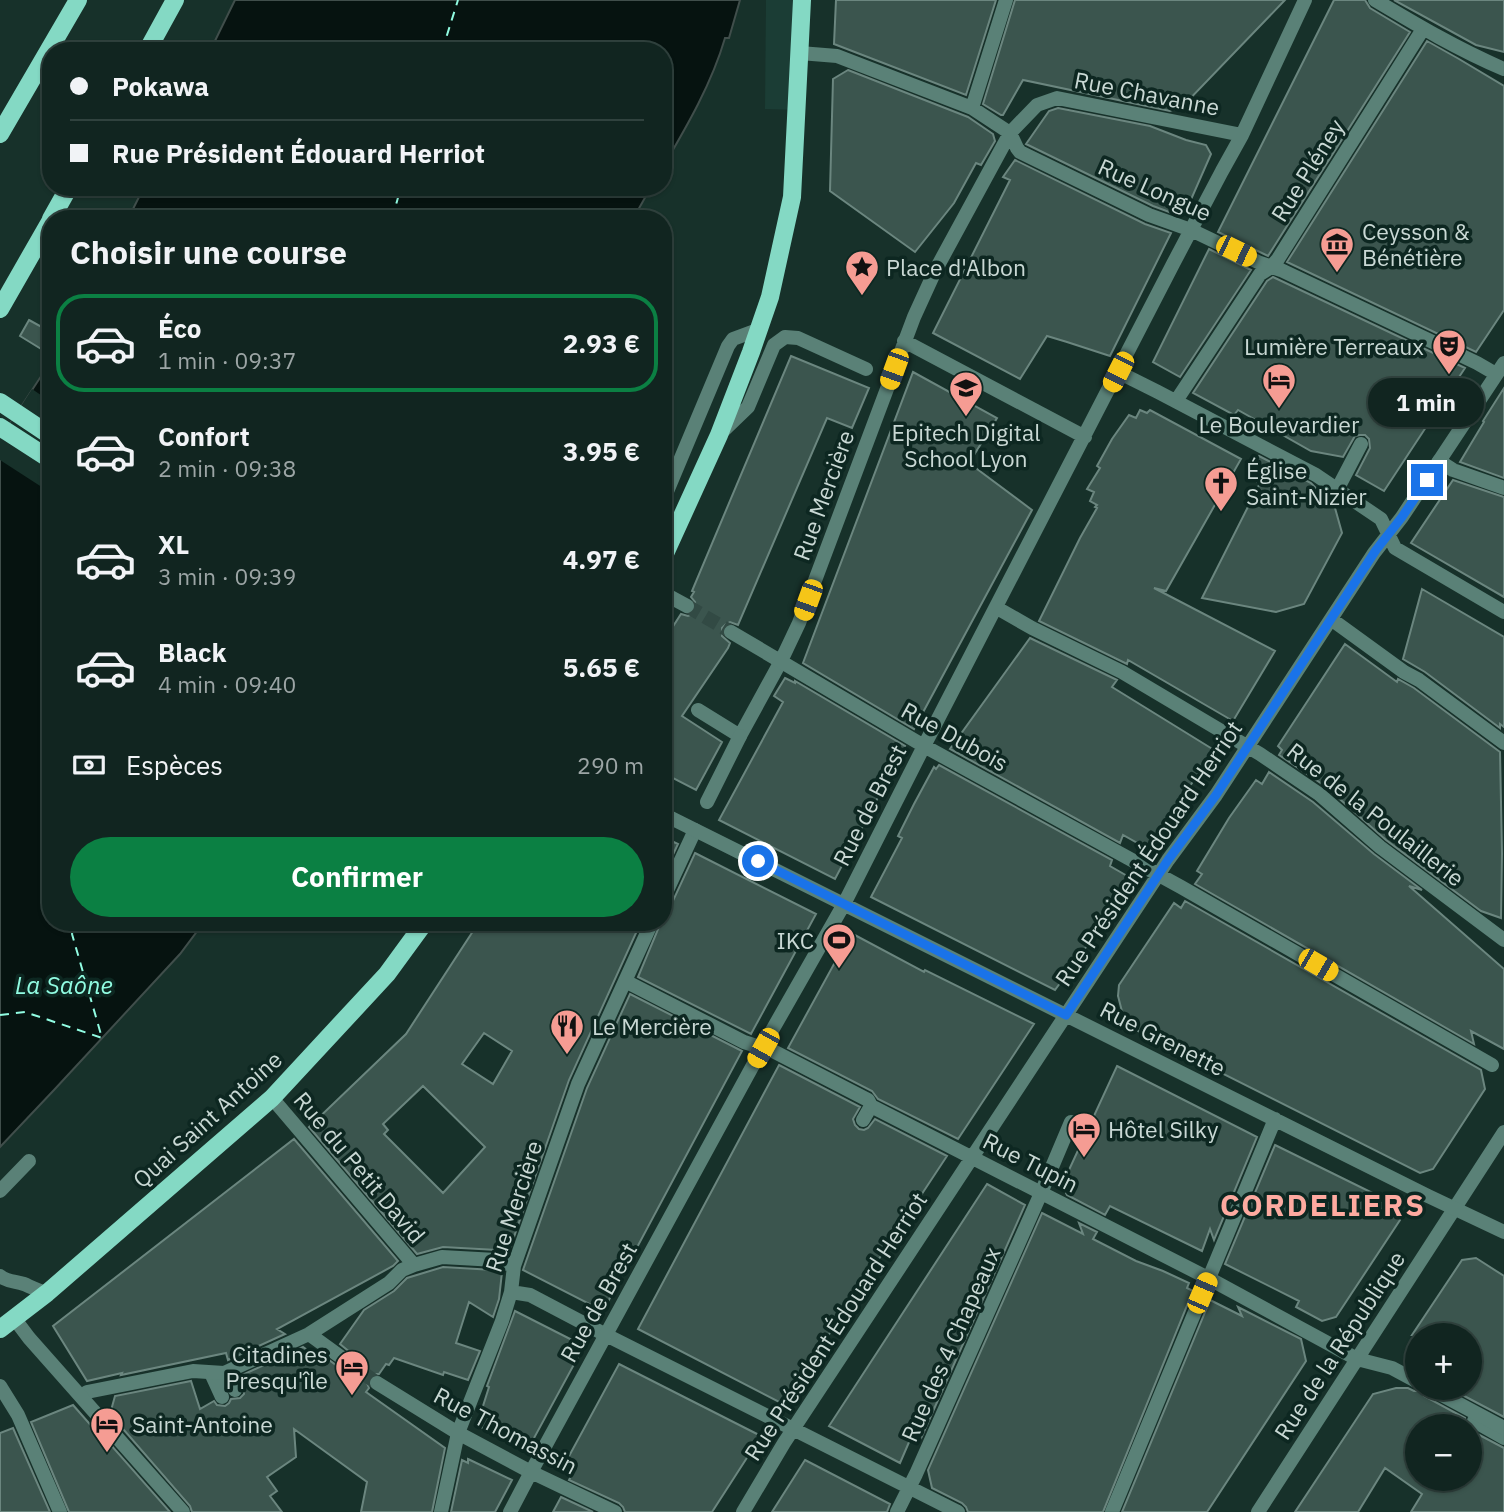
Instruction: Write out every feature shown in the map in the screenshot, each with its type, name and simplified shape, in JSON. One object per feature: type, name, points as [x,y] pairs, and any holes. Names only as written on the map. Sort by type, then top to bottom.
[{"type":"main road","points":[[54,42],[78,0]]},
{"type":"main road","points":[[151,42],[175,0]]},
{"type":"main road","points":[[672,538],[719,435],[766,313],[793,191],[802,0]]},
{"type":"main road","points":[[0,134],[42,62]]},
{"type":"main road","points":[[0,309],[42,235]]},
{"type":"main road","points":[[0,402],[42,430]]},
{"type":"main road","points":[[3,428],[42,454]]},
{"type":"main road","name":"Quai Saint Antoine","points":[[7,1324],[47,1293],[272,1098],[387,974],[418,931]]},
{"type":"street","points":[[972,108],[1006,0]]},
{"type":"street","name":"Rue de Brest","points":[[510,1512],[844,904],[1242,135],[1305,0]]},
{"type":"street","points":[[1375,0],[1423,29],[1504,69]]},
{"type":"street","name":"Rue Pléney","points":[[1176,401],[1260,274],[1271,267],[1423,29]]},
{"type":"street","name":"Rue Longue","points":[[800,52],[837,56],[972,108],[1010,133],[1020,152],[1149,215],[1191,230],[1477,363],[1500,369]]},
{"type":"street","name":"Rue Chavanne","points":[[904,341],[932,277],[1010,133],[1037,105],[1057,98],[1242,135]]},
{"type":"street","points":[[672,480],[733,339],[760,328]]},
{"type":"street","points":[[719,435],[748,407],[774,345],[785,337],[798,338],[866,369]]},
{"type":"street","points":[[904,341],[1085,436]]},
{"type":"street","name":"Rue Mercière","points":[[707,802],[735,733],[781,660],[799,624],[904,341]]},
{"type":"street","name":"Rue Président Édouard Herriot","points":[[743,1512],[793,1430],[1159,874],[1216,795],[1376,550],[1389,535],[1500,369]]},
{"type":"street","points":[[1118,372],[1338,488],[1381,519],[1395,548],[1504,612]]},
{"type":"street","points":[[713,381],[729,408]]},
{"type":"street","points":[[1338,488],[1361,444]]},
{"type":"street","points":[[1439,461],[1454,470],[1504,488]]},
{"type":"street","points":[[672,598],[687,606]]},
{"type":"street","name":"Rue de la Poulaillerie","points":[[996,608],[1122,672],[1248,746],[1319,794],[1380,847],[1504,940]]},
{"type":"street","points":[[1331,619],[1504,743]]},
{"type":"street","name":"Rue Dubois","points":[[731,632],[924,746],[1159,874],[1498,1067]]},
{"type":"street","points":[[698,710],[735,733]]},
{"type":"street","name":"Rue Grenette","points":[[672,818],[1504,1232]]},
{"type":"street","points":[[672,880],[695,830]]},
{"type":"street","name":"Rue Mercière","points":[[441,1512],[457,1433],[502,1321],[511,1292],[514,1266],[578,1084],[648,931]]},
{"type":"street","name":"Rue Tupin","points":[[625,981],[733,1036],[771,1050],[868,1100],[871,1106],[1208,1278],[1357,1359],[1392,1368],[1405,1375]]},
{"type":"street","name":"Rue du Petit David","points":[[272,1098],[414,1265]]},
{"type":"street","points":[[863,1120],[871,1106]]},
{"type":"street","points":[[1111,1512],[1275,1119]]},
{"type":"street","name":"Rue des 4 Chapeaux","points":[[897,1512],[1071,1122]]},
{"type":"street","name":"Rue de la République","points":[[1258,1512],[1504,1132]]},
{"type":"street","points":[[0,1191],[29,1161]]},
{"type":"street","points":[[82,1397],[91,1391],[193,1371],[218,1373],[309,1334],[389,1283],[402,1270],[414,1265],[442,1257],[496,1260],[514,1266]]},
{"type":"street","points":[[0,1276],[7,1281],[47,1293]]},
{"type":"street","points":[[511,1292],[530,1295],[958,1512]]},
{"type":"street","points":[[7,1324],[29,1338],[183,1512]]},
{"type":"street","points":[[309,1334],[349,1363]]},
{"type":"street","points":[[218,1373],[229,1394]]},
{"type":"street","name":"Rue Thomassin","points":[[377,1383],[457,1433],[615,1512]]},
{"type":"street","points":[[0,1386],[18,1415],[60,1512]]},
{"type":"street","points":[[1452,1400],[1504,1427]]},
{"type":"street","points":[[1482,1426],[1504,1438]]},
{"type":"shaded area","points":[[766,0],[801,0],[800,110],[765,109]]},
{"type":"water","points":[[235,0],[740,0],[729,38],[725,38],[706,88],[672,151],[672,42],[214,42]]},
{"type":"water","points":[[140,196],[646,196],[638,210],[132,210]]},
{"type":"water","name":"La Saône","points":[[42,375],[42,931],[197,931],[180,954],[0,1147],[0,439]]},
{"type":"pier","points":[[32,389],[42,396],[42,487],[0,460],[0,439]]},
{"type":"building","points":[[836,0],[996,0],[966,95],[834,44]]},
{"type":"building","points":[[1015,0],[1285,0],[1183,106],[1170,111],[1023,80],[1001,115],[983,104]]},
{"type":"building","points":[[1334,0],[1365,0],[1370,8],[1410,32],[1268,256],[1218,232]]},
{"type":"building","points":[[1394,0],[1504,0],[1504,52],[1476,45]]},
{"type":"building","points":[[1427,41],[1504,86],[1504,310],[1476,352],[1287,262]]},
{"type":"building","points":[[848,70],[968,117],[993,134],[995,141],[981,165],[976,163],[954,203],[915,252],[830,191],[833,79]]},
{"type":"building","points":[[1058,108],[1150,126],[1206,145],[1211,154],[1186,211],[1180,216],[1153,206],[1026,144],[1049,111]]},
{"type":"building","points":[[1015,160],[1145,224],[1171,233],[1110,356],[1047,336],[1020,379],[933,333],[1010,180],[1003,177]]},
{"type":"building","points":[[1209,249],[1251,270],[1180,377],[1153,362]]},
{"type":"building","points":[[1273,277],[1465,368],[1384,491],[1356,475],[1370,448],[1369,439],[1365,435],[1355,436],[1343,457],[1311,451],[1238,410],[1234,415],[1193,393],[1267,281]]},
{"type":"building","points":[[29,320],[42,327],[42,349],[20,336]]},
{"type":"building","points":[[791,356],[869,388],[852,428],[827,418],[738,625],[730,622],[722,628],[722,636],[730,643],[728,648],[682,716],[722,742],[696,790],[672,778],[672,628],[681,614],[688,616],[696,610],[691,597],[694,592],[692,591]]},
{"type":"building","points":[[913,372],[997,418],[969,463],[1032,510],[914,729],[803,663]]},
{"type":"building","points":[[1504,388],[1504,478],[1460,462]]},
{"type":"building","points":[[1140,410],[1147,413],[1150,410],[1241,459],[1166,591],[1154,588],[1275,651],[1233,721],[1128,660],[1127,664],[1039,621],[1097,508],[1097,505],[1090,501],[1094,492],[1087,489],[1100,468],[1097,466],[1129,415],[1136,418]]},
{"type":"building","points":[[1259,456],[1311,483],[1335,508],[1342,533],[1304,604],[1276,612],[1202,598],[1260,483],[1247,476]]},
{"type":"building","points":[[1453,480],[1504,497],[1504,597],[1411,543]]},
{"type":"building","points":[[1422,589],[1504,637],[1504,727],[1500,724],[1500,728],[1425,672],[1403,659]]},
{"type":"building","points":[[1030,638],[1117,680],[1112,687],[1214,750],[1148,849],[1123,835],[1120,843],[950,749]]},
{"type":"building","points":[[1345,644],[1397,682],[1398,679],[1414,688],[1500,752],[1501,918],[1481,911],[1386,840],[1325,786],[1279,755],[1282,750],[1278,746]]},
{"type":"building","points":[[785,678],[795,681],[905,746],[835,879],[719,820],[783,702],[774,696]]},
{"type":"building","points":[[939,765],[1112,860],[1110,866],[1129,877],[1089,943],[1055,990],[871,897],[902,838],[898,836],[914,804],[934,767],[936,769]]},
{"type":"building","points":[[1269,772],[1313,802],[1374,854],[1422,890],[1409,886],[1504,969],[1504,1049],[1471,1031],[1474,1044],[1195,884],[1202,874],[1197,871],[1229,818],[1256,780],[1262,784]]},
{"type":"building","points":[[672,841],[678,844],[672,857]]},
{"type":"building","points":[[695,853],[816,914],[751,1034],[638,977],[657,931],[672,931],[672,903]]},
{"type":"building","points":[[1185,901],[1481,1070],[1485,1089],[1433,1169],[1420,1173],[1125,1023],[1118,996],[1119,985],[1174,903],[1181,908]]},
{"type":"building","points":[[473,931],[637,931],[569,1080],[508,1254],[497,1250],[443,1247],[417,1254],[309,1127],[406,1034]],"holes":[[[484,1033],[512,1051],[493,1084],[462,1064]],[[423,1086],[485,1147],[443,1193],[384,1134],[388,1130],[383,1124]]]},
{"type":"building","points":[[851,933],[924,972],[925,970],[1034,1024],[958,1139],[878,1099],[872,1091],[788,1048]]},
{"type":"building","points":[[630,994],[742,1051],[603,1311],[523,1270],[587,1088]]},
{"type":"building","points":[[779,1065],[860,1107],[853,1119],[859,1129],[868,1128],[875,1119],[947,1156],[783,1404],[638,1329]]},
{"type":"building","points":[[1117,1066],[1257,1137],[1214,1240],[1210,1229],[1202,1251],[1110,1206],[1105,1215],[1067,1195],[1062,1185]]},
{"type":"building","points":[[294,1139],[398,1261],[277,1329],[285,1334],[228,1360],[226,1353],[87,1381],[53,1326]]},
{"type":"building","points":[[1275,1145],[1397,1205],[1400,1220],[1336,1317],[1322,1321],[1296,1307],[1299,1301],[1225,1264]]},
{"type":"building","points":[[987,1184],[1025,1205],[922,1436],[919,1419],[900,1463],[829,1426]]},
{"type":"building","points":[[1042,1213],[1083,1234],[1079,1223],[1097,1232],[1093,1239],[1189,1283],[1187,1288],[1193,1291],[1103,1512],[968,1512],[962,1503],[932,1488],[928,1470]]},
{"type":"building","points":[[1476,1258],[1504,1276],[1504,1417],[1472,1400],[1482,1400],[1482,1323],[1420,1323],[1462,1260]]},
{"type":"building","points":[[443,1267],[502,1272],[499,1299],[493,1317],[469,1302],[456,1343],[480,1351],[468,1380],[444,1372],[443,1375],[394,1358],[379,1374],[369,1377],[369,1388],[366,1392],[445,1448],[432,1512],[361,1512],[367,1482],[294,1429],[296,1457],[267,1477],[277,1491],[270,1496],[282,1512],[192,1512],[190,1506],[110,1414],[115,1396],[191,1381],[200,1409],[214,1401],[217,1405],[225,1406],[231,1399],[240,1398],[244,1394],[238,1377],[303,1347],[326,1364],[329,1360],[344,1371],[352,1372],[358,1365],[357,1358],[340,1344],[364,1310],[394,1291],[407,1278]]},
{"type":"building","points":[[1210,1300],[1242,1316],[1238,1307],[1301,1339],[1306,1361],[1207,1512],[1122,1512]]},
{"type":"building","points":[[515,1311],[584,1346],[527,1451],[477,1425],[489,1387],[487,1386]]},
{"type":"building","points":[[619,1364],[761,1436],[712,1512],[625,1512],[619,1503],[569,1480],[572,1474],[562,1469]]},
{"type":"building","points":[[1405,1388],[1405,1400],[1431,1400],[1458,1414],[1405,1414],[1405,1482],[1385,1468],[1358,1512],[1295,1512],[1373,1394]]},
{"type":"building","points":[[73,1405],[170,1512],[69,1512],[31,1422]]},
{"type":"building","points":[[13,1428],[50,1512],[0,1512],[0,1433]]},
{"type":"building","points":[[1482,1436],[1504,1448],[1504,1512],[1411,1512],[1422,1494],[1418,1491],[1482,1491]]},
{"type":"building","points":[[468,1459],[512,1480],[495,1512],[451,1512],[462,1460],[468,1463]]},
{"type":"building","points":[[805,1460],[890,1504],[887,1512],[772,1512]]},
{"type":"building","points":[[561,1497],[593,1512],[553,1512]]},
{"type":"ferry route","points":[[445,42],[458,0]]},
{"type":"ferry route","points":[[395,210],[398,196]]},
{"type":"ferry route","points":[[0,1015],[25,1012],[102,1038],[72,931]]},
{"type":"tunnel","points":[[687,606],[731,632]]},
{"type":"tunnel","points":[[349,1363],[377,1383]]},
{"type":"place","name":"Ceysson & Bénétière","points":[[1337,274]]},
{"type":"place","name":"Place d'Albon","points":[[862,297]]},
{"type":"place","name":"Lumière Terreaux","points":[[1449,376]]},
{"type":"place","name":"Le Boulevardier","points":[[1279,410]]},
{"type":"place","name":"Epitech Digital School Lyon","points":[[966,418]]},
{"type":"place","name":"Église Saint-Nizier","points":[[1221,513]]},
{"type":"place","name":"IKC","points":[[839,970]]},
{"type":"place","name":"Le Mercière","points":[[567,1056]]},
{"type":"place","name":"Hôtel Silky","points":[[1084,1159]]},
{"type":"place","name":"Citadines Presqu'île","points":[[352,1397]]},
{"type":"place","name":"Saint-Antoine","points":[[107,1454]]},
{"type":"district","name":"CORDELIERS","points":[[1323,1204]]},
{"type":"route","points":[[758,861],[1066,1015],[1168,860],[1216,795],[1376,550],[1427,480]]}]
